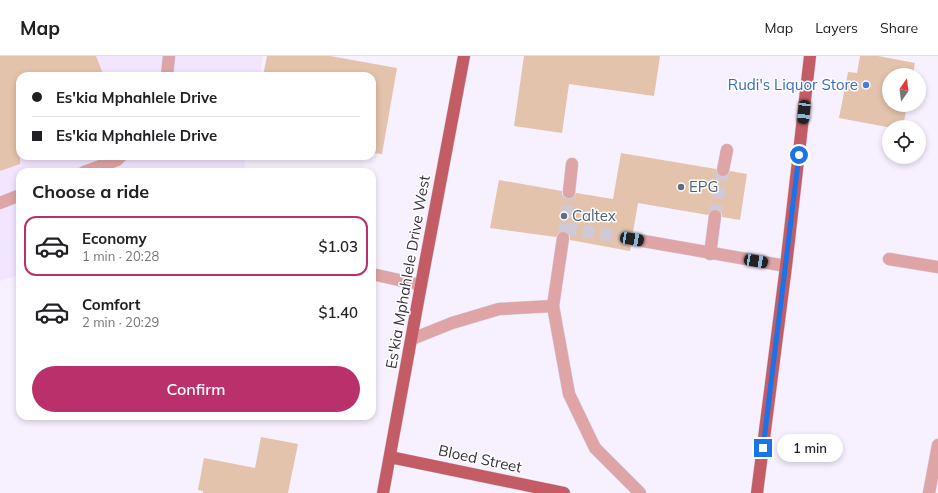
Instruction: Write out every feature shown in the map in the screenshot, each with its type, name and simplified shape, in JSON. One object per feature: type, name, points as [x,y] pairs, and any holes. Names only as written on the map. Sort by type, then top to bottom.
[{"type":"main road","name":"Es'kia Mphahlele Drive West","points":[[383,493],[412,340],[420,285],[464,56]]},
{"type":"main road","points":[[757,493],[786,266],[810,56]]},
{"type":"main road","name":"Bloed Street","points":[[390,457],[564,493]]},
{"type":"street","points":[[167,72],[168,56]]},
{"type":"street","points":[[723,170],[727,150]]},
{"type":"street","points":[[95,168],[117,160]]},
{"type":"street","points":[[569,192],[572,164]]},
{"type":"street","points":[[0,203],[16,197]]},
{"type":"street","points":[[710,254],[715,216]]},
{"type":"street","points":[[563,238],[553,306],[569,394],[595,448],[640,493]]},
{"type":"street","points":[[632,239],[710,254],[786,266]]},
{"type":"street","points":[[889,260],[938,268]]},
{"type":"street","points":[[376,275],[420,285]]},
{"type":"street","points":[[412,340],[452,323],[499,309],[553,306]]},
{"type":"street","points":[[929,493],[938,445]]},
{"type":"shaded area","points":[[0,56],[263,56],[261,72],[16,72],[16,160],[246,160],[244,168],[16,168],[16,276],[0,281]]},
{"type":"building","points":[[0,56],[96,56],[102,72],[16,72],[16,160],[20,160],[20,164],[0,171]]},
{"type":"building","points":[[267,56],[330,56],[397,68],[382,154],[376,153],[376,72],[264,72]]},
{"type":"building","points":[[524,56],[660,56],[654,96],[569,84],[562,133],[514,126]]},
{"type":"building","points":[[860,56],[878,56],[915,63],[914,68],[882,68],[882,112],[906,112],[904,120],[882,120],[882,126],[839,118],[848,72],[857,73]]},
{"type":"building","points":[[621,153],[716,169],[718,175],[722,177],[728,175],[730,171],[747,174],[740,220],[722,217],[722,213],[716,209],[712,209],[708,215],[638,203],[633,232],[627,234],[625,238],[627,244],[631,246],[630,251],[570,240],[570,235],[564,231],[560,231],[556,237],[490,228],[499,180],[562,191],[562,195],[568,199],[572,199],[576,193],[613,199]]},
{"type":"building","points":[[261,437],[298,444],[288,493],[203,493],[203,491],[198,490],[204,458],[255,468]]},
{"type":"tunnel","points":[[715,216],[723,170]]},
{"type":"tunnel","points":[[564,235],[569,192]]},
{"type":"tunnel","points":[[565,228],[632,239]]},
{"type":"place","name":"Rudi's Liquor Store","points":[[866,85]]},
{"type":"place","name":"EPG","points":[[681,187]]},
{"type":"place","name":"Caltex","points":[[564,216]]},
{"type":"route","points":[[763,448],[799,155]]}]
